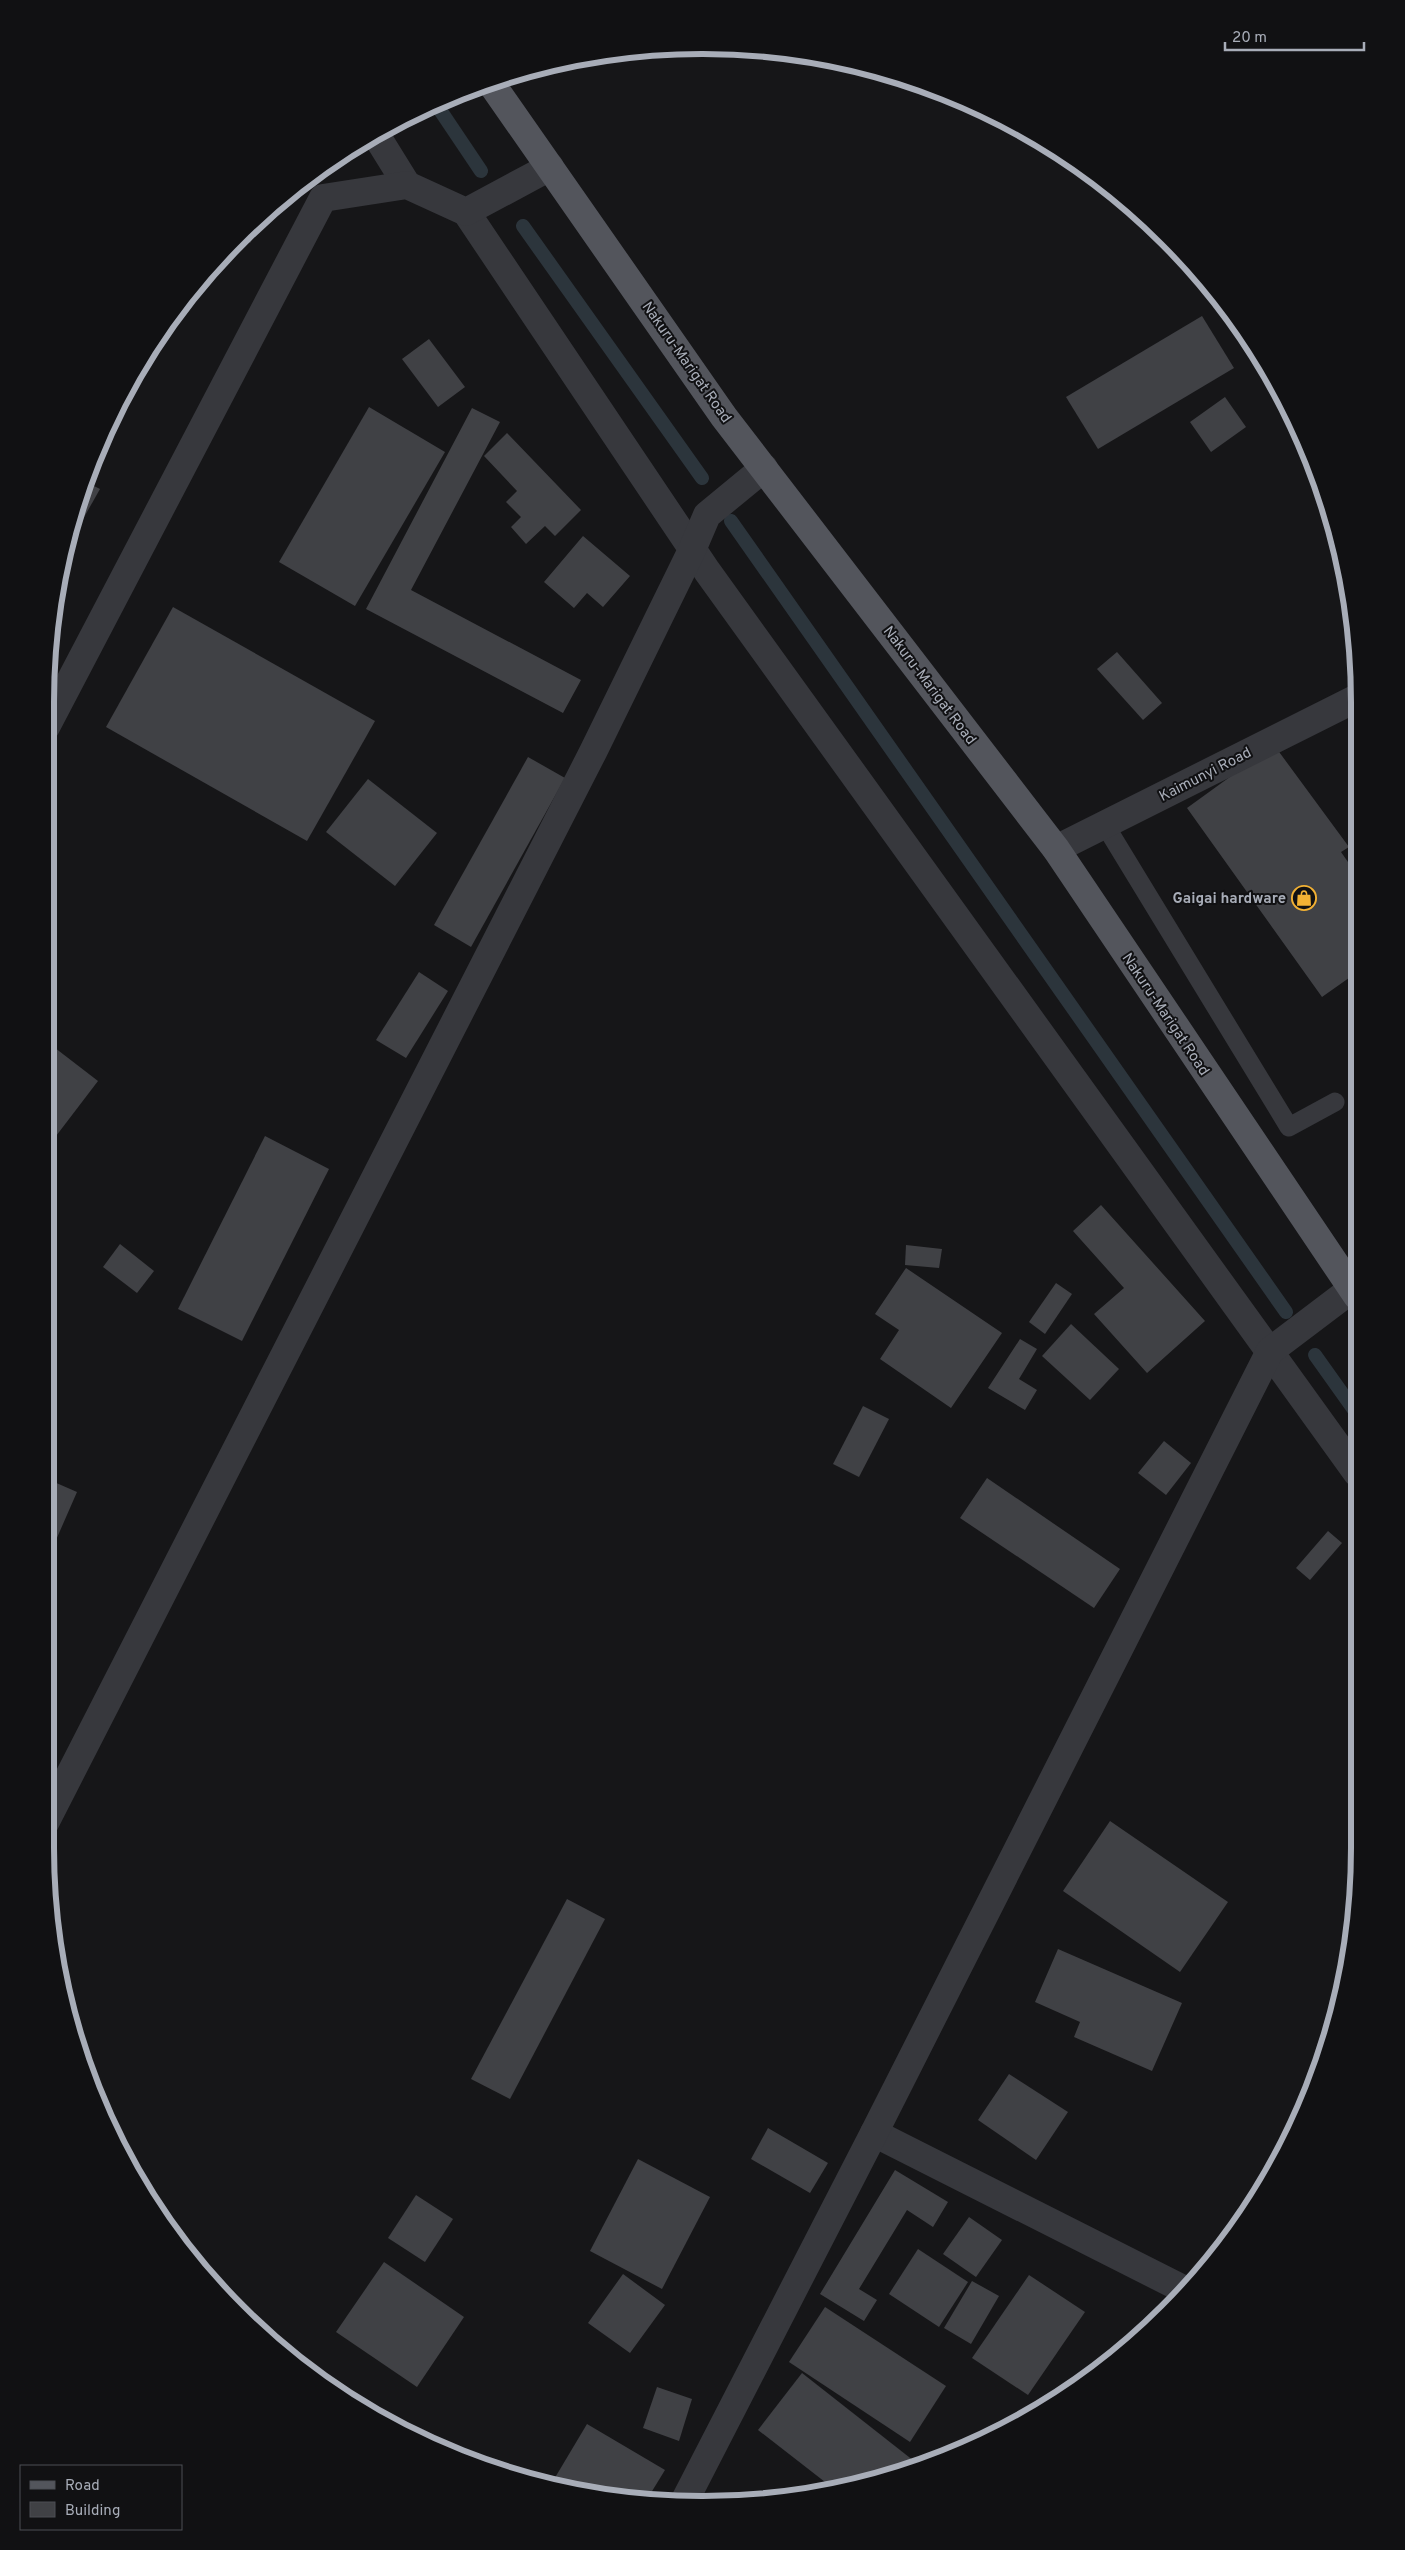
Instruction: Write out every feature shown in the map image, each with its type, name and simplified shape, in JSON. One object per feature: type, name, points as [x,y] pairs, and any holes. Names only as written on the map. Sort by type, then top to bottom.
[{"type":"main road","name":"Nakuru-Marigat Road","points":[[494,88],[724,417],[1056,850],[1351,1289]]},
{"type":"street","points":[[379,140],[407,185]]},
{"type":"street","points":[[466,212],[550,167]]},
{"type":"street","points":[[54,704],[323,198],[407,185],[466,212],[692,550],[1351,1465]]},
{"type":"street","points":[[54,1785],[567,805],[692,550],[707,514],[764,468]]},
{"type":"street","name":"Kaimunyi Road","points":[[1056,850],[1351,701]]},
{"type":"street","points":[[687,2496],[874,2133],[1270,1351],[1351,1295]]},
{"type":"street","points":[[874,2133],[1179,2287]]},
{"type":"lane","points":[[1105,825],[1289,1127],[1335,1102]]},
{"type":"building","points":[[257,232],[250,243],[247,241]]},
{"type":"building","points":[[1202,316],[1234,368],[1098,449],[1066,397]]},
{"type":"building","points":[[429,339],[465,387],[438,407],[402,359]]},
{"type":"building","points":[[1225,397],[1246,427],[1211,452],[1190,422]]},
{"type":"building","points":[[369,407],[445,452],[355,606],[279,562]]},
{"type":"building","points":[[472,408],[500,422],[411,590],[581,680],[563,713],[366,609]]},
{"type":"building","points":[[507,433],[581,510],[555,536],[545,526],[526,544],[511,527],[521,517],[506,502],[517,491],[484,456]]},
{"type":"building","points":[[91,485],[100,489],[78,528]]},
{"type":"building","points":[[583,536],[630,576],[603,607],[587,593],[574,608],[544,582]]},
{"type":"building","points":[[173,607],[375,721],[307,841],[106,727]]},
{"type":"building","points":[[1117,652],[1162,703],[1143,720],[1097,669]]},
{"type":"building","points":[[1274,745],[1349,847],[1341,852],[1351,866],[1351,977],[1322,997],[1187,808]]},
{"type":"building","points":[[528,757],[565,778],[471,947],[434,925]]},
{"type":"building","points":[[368,779],[437,833],[395,886],[326,832]]},
{"type":"building","points":[[419,972],[448,991],[406,1058],[376,1040]]},
{"type":"building","points":[[54,1047],[98,1081],[54,1139]]},
{"type":"building","points":[[265,1136],[329,1169],[242,1341],[178,1309]]},
{"type":"building","points":[[1101,1205],[1205,1321],[1147,1373],[1094,1314],[1124,1288],[1073,1231]]},
{"type":"building","points":[[120,1244],[154,1271],[137,1293],[103,1267]]},
{"type":"building","points":[[906,1245],[942,1249],[939,1268],[905,1265]]},
{"type":"building","points":[[906,1268],[1002,1333],[951,1408],[880,1359],[899,1330],[875,1314]]},
{"type":"building","points":[[1056,1283],[1072,1294],[1045,1334],[1029,1322]]},
{"type":"building","points":[[1071,1324],[1119,1369],[1090,1400],[1042,1356]]},
{"type":"building","points":[[1020,1339],[1037,1349],[1019,1379],[1037,1390],[1025,1410],[988,1388]]},
{"type":"building","points":[[863,1406],[889,1419],[859,1477],[833,1464]]},
{"type":"building","points":[[1164,1441],[1191,1463],[1166,1495],[1138,1473]]},
{"type":"building","points":[[987,1478],[1120,1569],[1094,1608],[960,1518]]},
{"type":"building","points":[[54,1482],[77,1492],[56,1540],[54,1539],[54,1525],[57,1519],[54,1518]]},
{"type":"building","points":[[1328,1531],[1342,1543],[1310,1580],[1296,1568]]},
{"type":"building","points":[[1110,1821],[1228,1902],[1180,1972],[1063,1891]]},
{"type":"building","points":[[567,1899],[605,1919],[510,2099],[471,2079]]},
{"type":"building","points":[[1058,1949],[1182,2003],[1152,2071],[1074,2037],[1080,2022],[1035,2002]]},
{"type":"building","points":[[1009,2074],[1068,2112],[1036,2160],[978,2120]]},
{"type":"building","points":[[768,2128],[828,2163],[810,2193],[751,2159]]},
{"type":"building","points":[[638,2159],[710,2197],[662,2289],[590,2251]]},
{"type":"building","points":[[895,2170],[948,2202],[933,2227],[907,2210],[859,2289],[877,2300],[864,2321],[820,2294]]},
{"type":"building","points":[[416,2195],[453,2219],[425,2262],[388,2238]]},
{"type":"building","points":[[969,2217],[1002,2240],[976,2277],[943,2254]]},
{"type":"building","points":[[918,2249],[968,2282],[939,2327],[889,2294]]},
{"type":"building","points":[[384,2262],[464,2317],[417,2387],[336,2332]]},
{"type":"building","points":[[623,2274],[665,2305],[630,2353],[588,2323]]},
{"type":"building","points":[[1029,2275],[1085,2312],[1028,2395],[972,2358]]},
{"type":"building","points":[[972,2281],[999,2296],[971,2344],[944,2328]]},
{"type":"building","points":[[825,2307],[946,2386],[910,2442],[789,2362]]},
{"type":"building","points":[[802,2373],[914,2461],[828,2484],[758,2430]]},
{"type":"building","points":[[657,2387],[692,2399],[679,2441],[643,2428]]},
{"type":"building","points":[[587,2424],[665,2470],[650,2494],[618,2491],[554,2479]]},
{"type":"waterway","points":[[440,110],[481,171]]},
{"type":"waterway","points":[[523,226],[702,478]]},
{"type":"waterway","points":[[731,521],[1286,1312]]},
{"type":"waterway","points":[[1315,1355],[1351,1406]]},
{"type":"place","name":"Gaigai hardware","points":[[1304,898]]}]
